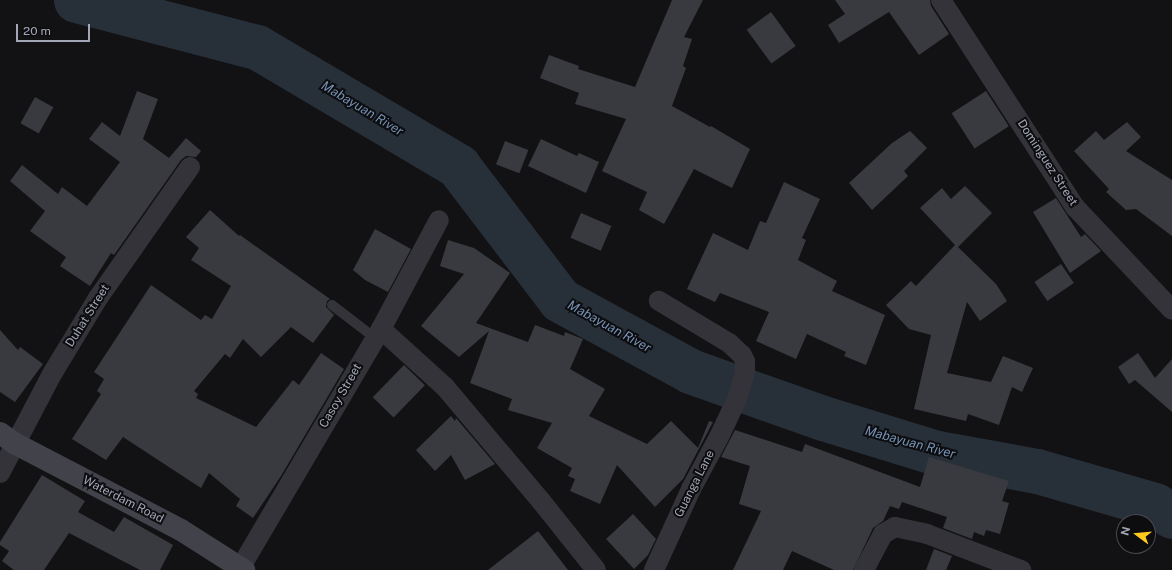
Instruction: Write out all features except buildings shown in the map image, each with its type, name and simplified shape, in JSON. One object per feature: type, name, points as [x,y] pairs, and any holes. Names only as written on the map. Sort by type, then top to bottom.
[{"type":"street","name":"Dominguez Street","points":[[941,0],[1076,207],[1172,310]]},
{"type":"street","name":"Duhat Street","points":[[0,473],[8,438],[52,374],[98,298],[190,167]]},
{"type":"street","name":"Casoy Street","points":[[241,569],[378,333],[439,220]]},
{"type":"street","name":"Guanga Lane","points":[[654,570],[691,489],[719,437],[737,399],[745,372],[745,361],[742,355],[729,343],[659,301]]},
{"type":"street","points":[[378,333],[445,387],[596,570]]},
{"type":"street","name":"Waterdam Road","points":[[8,438],[181,530],[241,569]]},
{"type":"street","points":[[864,570],[883,534],[895,527],[928,534],[1021,570]]},
{"type":"lane","points":[[332,304],[378,333]]},
{"type":"waterway","name":"Mabayuan River","points":[[76,0],[257,47],[458,166],[560,300],[690,371],[823,418],[937,453],[1037,471],[1155,505],[1172,516]]}]
